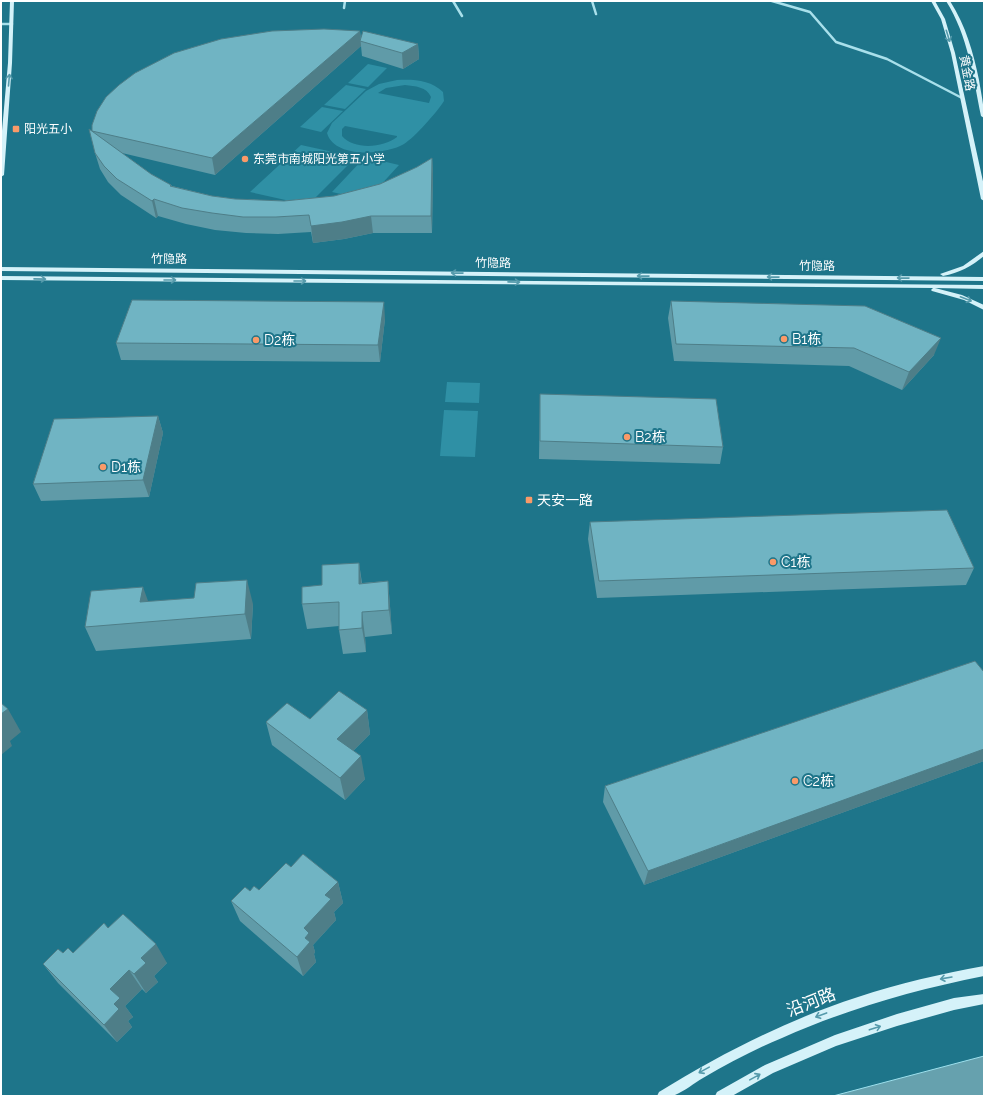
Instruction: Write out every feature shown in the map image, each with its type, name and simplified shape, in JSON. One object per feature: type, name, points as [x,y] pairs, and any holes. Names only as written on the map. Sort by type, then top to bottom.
[{"type":"street","points":[[1,175],[12,24],[12,1]]},
{"type":"street","points":[[344,8],[345,1]]},
{"type":"street","points":[[453,1],[462,16]]},
{"type":"street","points":[[592,1],[596,14]]},
{"type":"street","points":[[772,1],[810,12],[836,42],[887,59],[962,98]]},
{"type":"street","name":"黄金路","points":[[933,1],[937,6],[945,26],[953,53],[984,199]]},
{"type":"street","name":"黄金路","points":[[948,1],[958,20],[971,55],[984,116]]},
{"type":"street","points":[[1,24],[12,24]]},
{"type":"street","points":[[920,278],[955,272],[971,264],[984,254]]},
{"type":"street","name":"竹隐路","points":[[1,269],[984,279]]},
{"type":"street","name":"竹隐路","points":[[1,278],[984,287]]},
{"type":"street","points":[[919,286],[951,294],[978,304],[984,308]]},
{"type":"street","name":"沿河路","points":[[663,1096],[694,1076],[754,1043],[821,1015],[941,978],[984,971]]},
{"type":"street","points":[[721,1096],[769,1069],[835,1041],[897,1020],[954,1004],[984,999]]},
{"type":"shaded area","points":[[368,64],[387,68],[368,87],[348,83]]},
{"type":"shaded area","points":[[397,80],[422,81],[433,85],[443,92],[444,101],[414,136],[396,148],[385,151],[361,152],[350,151],[339,147],[332,141],[327,133],[332,123],[366,91],[379,84]],"holes":[[[405,85],[427,91],[431,97],[429,103],[378,93],[386,88]],[[345,126],[397,136],[397,137],[391,141],[377,145],[369,146],[354,144],[347,141],[342,136],[342,129]]]},
{"type":"shaded area","points":[[346,85],[366,89],[345,109],[324,105]]},
{"type":"shaded area","points":[[322,107],[343,111],[321,132],[300,127]]},
{"type":"shaded area","points":[[301,145],[356,157],[308,205],[250,192]]},
{"type":"shaded area","points":[[365,157],[399,165],[367,200],[332,192]]},
{"type":"shaded area","points":[[447,382],[480,383],[479,403],[445,402]]},
{"type":"shaded area","points":[[444,410],[478,411],[475,457],[440,456]]},
{"type":"shaded area","points":[[984,1056],[984,1096],[833,1096]]},
{"type":"building","points":[[324,29],[360,31],[212,158],[92,131],[92,125],[97,111],[106,97],[135,73],[174,53],[221,39],[272,31]]},
{"type":"building","points":[[363,31],[418,44],[402,53],[360,41]]},
{"type":"building","points":[[89,129],[151,174],[171,185],[170,186],[212,196],[235,199],[284,201],[334,196],[380,184],[417,167],[432,158],[431,216],[371,216],[311,226],[309,215],[243,217],[182,208],[154,199],[152,201],[117,179],[104,166],[95,153]]},
{"type":"building","points":[[132,300],[384,302],[378,345],[116,343]]},
{"type":"building","points":[[671,301],[865,306],[941,338],[909,372],[854,348],[676,344]]},
{"type":"building","name":"B2栋","points":[[540,394],[716,399],[723,447],[540,441]]},
{"type":"building","name":"D1栋","points":[[158,416],[143,480],[33,484],[54,419]]},
{"type":"building","name":"C1栋","points":[[947,510],[974,568],[599,581],[590,522]]},
{"type":"building","points":[[359,563],[359,584],[388,581],[389,610],[362,612],[362,628],[339,630],[339,602],[302,604],[302,587],[322,585],[322,565]]},
{"type":"building","points":[[247,580],[245,614],[85,627],[91,591],[143,587],[140,602],[194,598],[196,583]]},
{"type":"building","name":"C2栋","points":[[975,661],[984,672],[984,749],[648,871],[605,786]]},
{"type":"building","points":[[339,691],[367,710],[337,739],[361,756],[340,778],[266,722],[287,703],[310,719]]},
{"type":"building","points":[[1,703],[8,709],[1,714]]},
{"type":"building","points":[[303,854],[338,882],[325,895],[331,899],[304,928],[309,933],[305,938],[310,942],[297,957],[231,901],[245,887],[250,891],[254,886],[259,890],[286,863],[291,867]]},
{"type":"building","points":[[123,914],[156,944],[141,958],[146,963],[134,974],[129,970],[110,989],[120,998],[114,1004],[119,1009],[104,1025],[43,964],[58,949],[63,953],[68,948],[73,953],[104,923],[108,928]]},
{"type":"place","name":"阳光五小","points":[[16,129]]},
{"type":"place","name":"东莞市南城阳光第五小学","points":[[245,159]]},
{"type":"place","name":"B1栋","points":[[784,339]]},
{"type":"place","name":"D2栋","points":[[256,340]]},
{"type":"place","name":"B2栋","points":[[627,437]]},
{"type":"place","name":"D1栋","points":[[103,467]]},
{"type":"place","name":"天安一路","points":[[529,500]]},
{"type":"place","name":"C1栋","points":[[773,562]]},
{"type":"place","name":"C2栋","points":[[795,781]]}]
